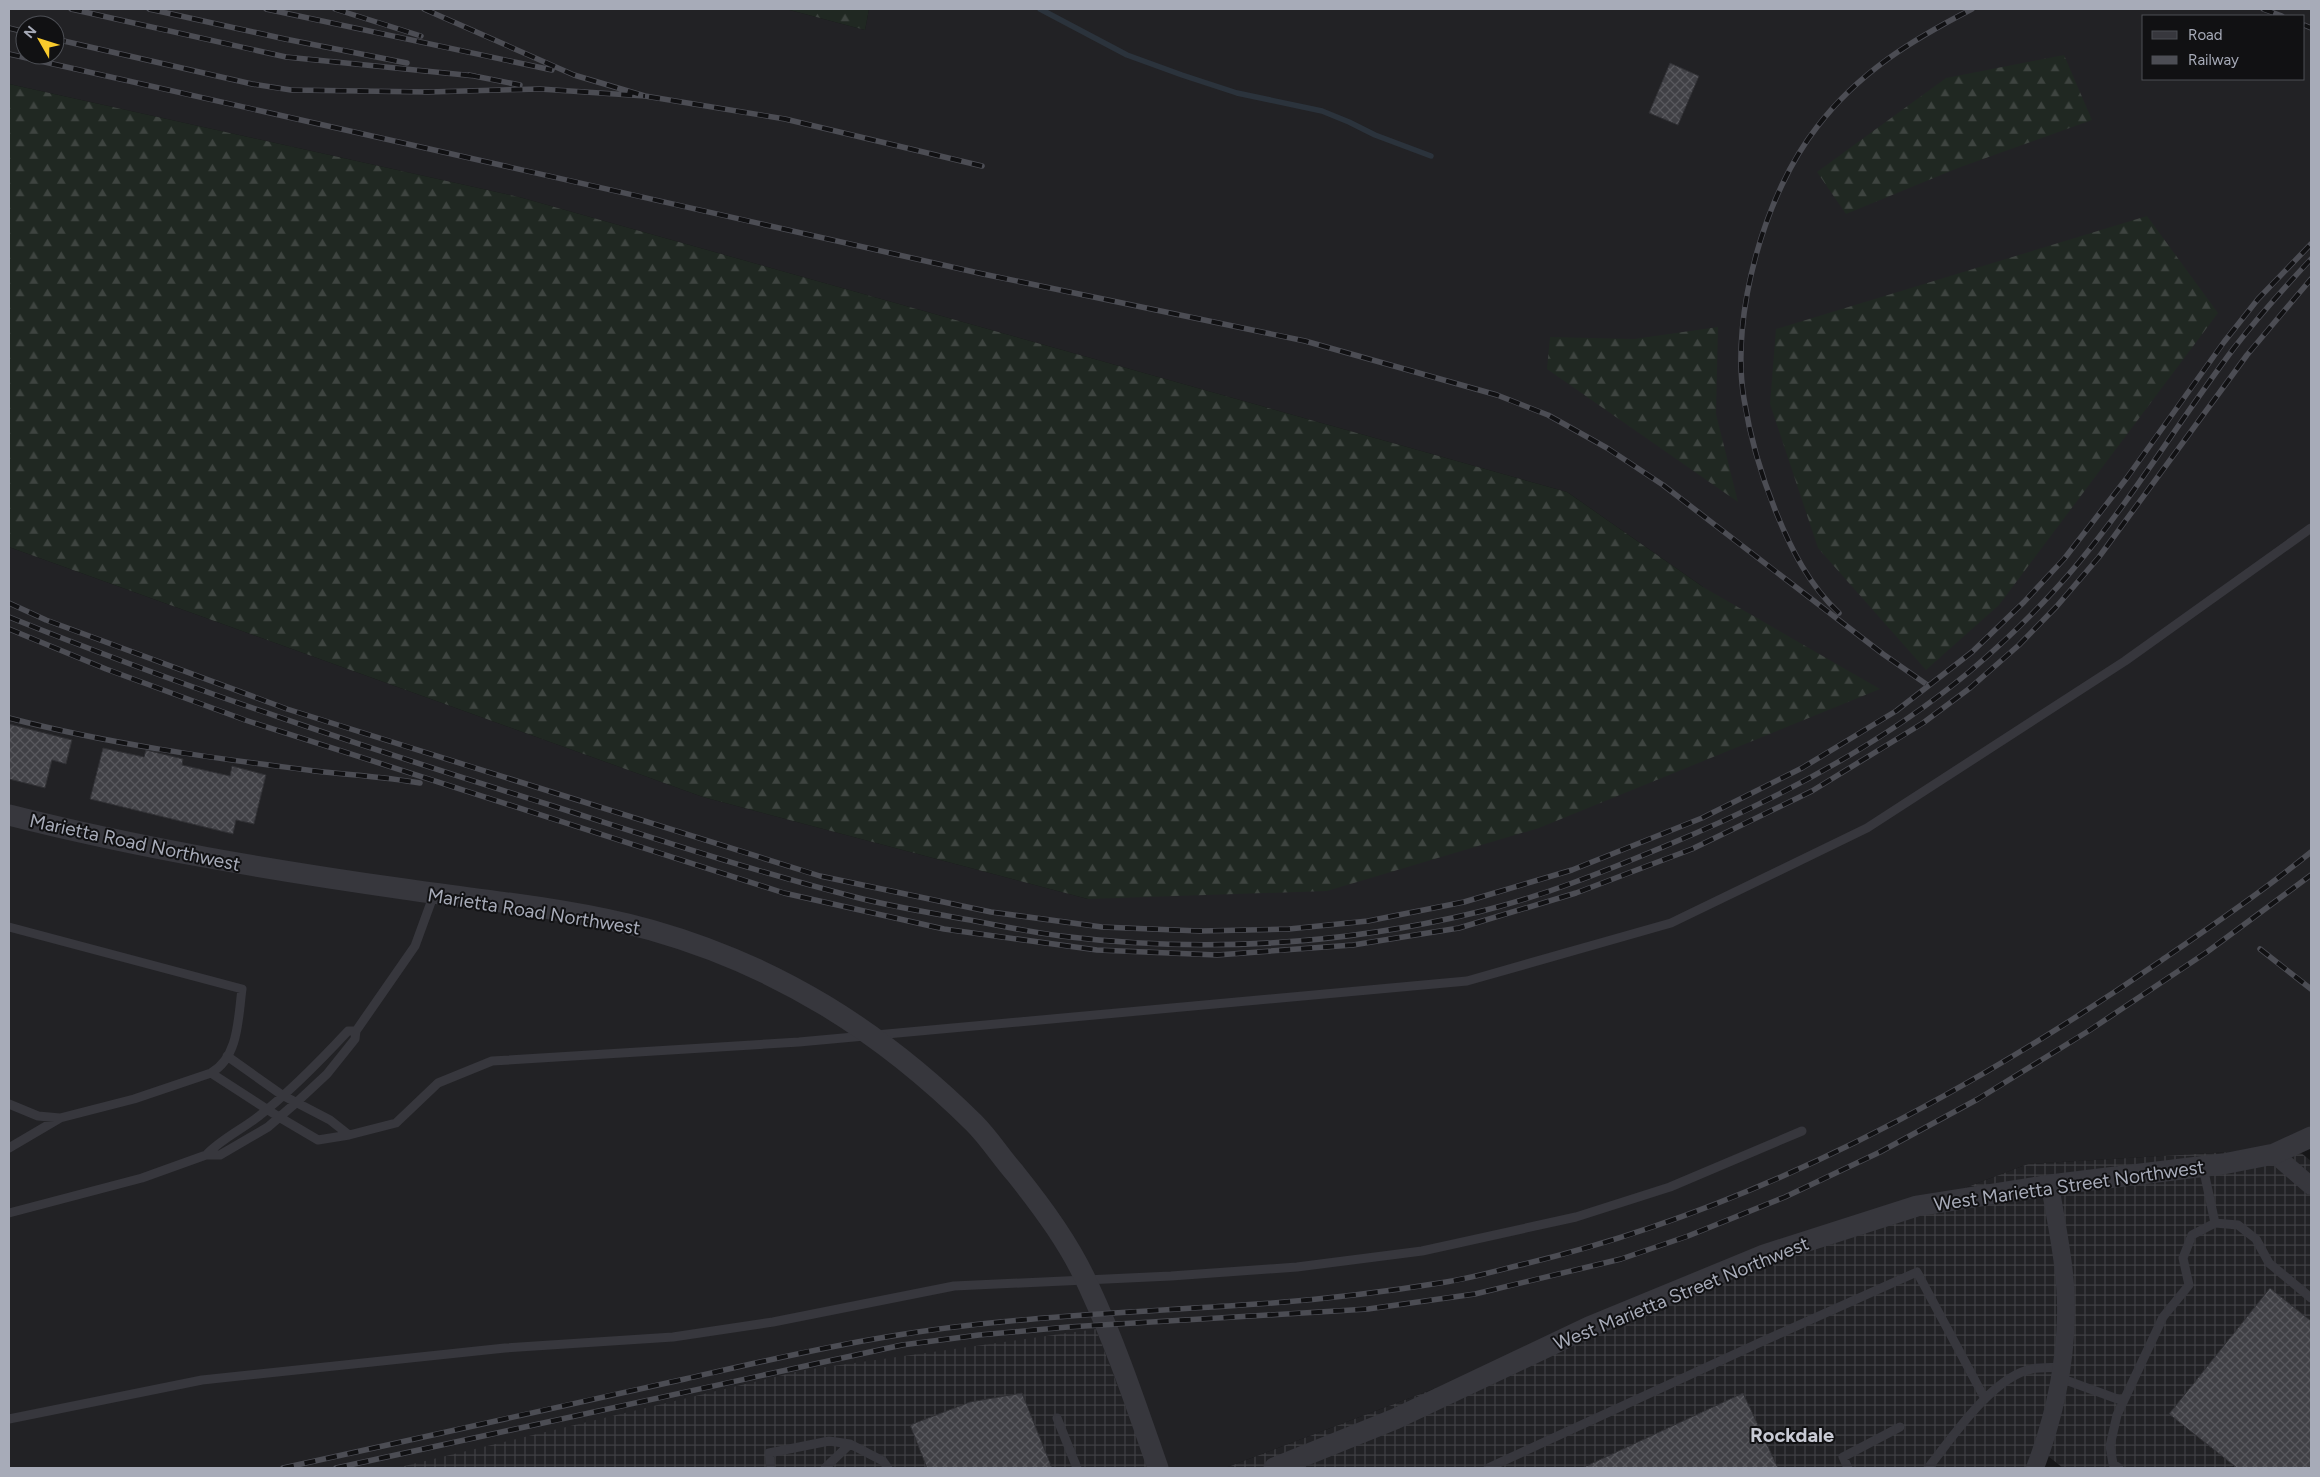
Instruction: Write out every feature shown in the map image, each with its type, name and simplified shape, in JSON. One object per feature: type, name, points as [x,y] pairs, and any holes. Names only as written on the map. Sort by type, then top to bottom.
[{"type":"street","name":"Marietta Road Northwest","points":[[9,815],[88,835],[302,874],[579,915],[650,930],[719,952],[785,982],[847,1018],[906,1061],[976,1126],[1044,1210],[1089,1285],[1140,1415],[1158,1468]]},
{"type":"street","name":"West Marietta Street Northwest","points":[[1274,1468],[1395,1419],[1589,1327],[1764,1255],[1917,1206],[2050,1185],[2203,1166],[2274,1154],[2311,1137]]},
{"type":"street","points":[[2274,1154],[2311,1186]]},
{"type":"street","points":[[2035,1468],[2050,1427],[2062,1373],[2066,1313],[2063,1266],[2050,1185]]},
{"type":"lane","points":[[211,1073],[318,1140],[349,1135],[396,1123],[438,1083],[492,1061],[799,1042],[1467,981],[1671,923],[1867,828],[2125,661],[2311,528]]},
{"type":"lane","points":[[9,1213],[142,1178],[206,1155],[220,1155],[268,1127],[327,1074],[356,1039],[356,1030],[416,946],[434,894]]},
{"type":"lane","points":[[9,928],[242,989],[235,1042],[221,1067],[211,1073],[134,1099],[60,1118],[9,1148]]},
{"type":"lane","points":[[206,1155],[216,1145],[267,1109],[316,1065],[348,1031],[356,1030]]},
{"type":"lane","points":[[227,1056],[282,1095],[330,1120],[349,1135]]},
{"type":"lane","points":[[9,1104],[38,1116],[60,1118]]},
{"type":"lane","points":[[9,1418],[202,1380],[505,1348],[673,1337],[773,1322],[954,1286],[1171,1276],[1268,1269],[1422,1250],[1576,1217],[1670,1186],[1802,1131]]},
{"type":"lane","points":[[2203,1166],[2214,1223]]},
{"type":"lane","points":[[2119,1468],[2113,1464],[2110,1446],[2117,1415],[2162,1317],[2189,1285],[2183,1258],[2192,1236],[2214,1223],[2238,1226],[2256,1239],[2269,1263],[2311,1298]]},
{"type":"lane","points":[[1488,1468],[1917,1272],[1986,1399]]},
{"type":"lane","points":[[1928,1468],[1975,1409],[2007,1379],[2031,1369],[2062,1373],[2123,1401]]},
{"type":"lane","points":[[1057,1418],[1077,1468]]},
{"type":"lane","points":[[1848,1468],[1844,1458],[1900,1427]]},
{"type":"lane","points":[[771,1468],[769,1453],[829,1441],[850,1444],[883,1461],[888,1468]]},
{"type":"lane","points":[[825,1468],[850,1444]]},
{"type":"shaded area","points":[[9,9],[786,9],[865,30],[869,9],[2311,9],[2311,1144],[2295,1148],[2028,1164],[1225,1468],[9,1468],[9,547],[703,797],[1088,899],[1703,587],[1567,492],[519,197],[9,84]]},
{"type":"shaded area","points":[[2295,1148],[2311,1161],[2311,1468],[2063,1468],[2048,1456],[2038,1468],[1225,1468],[2028,1164]]},
{"type":"shaded area","points":[[1096,1329],[1149,1468],[396,1468],[804,1370]]},
{"type":"green space","points":[[786,9],[869,9],[865,30]]},
{"type":"green space","points":[[2064,55],[2092,120],[1958,168],[1846,214],[1817,172],[1946,78]]},
{"type":"green space","points":[[9,84],[519,197],[1567,492],[1703,587],[1880,689],[1539,828],[1327,891],[1088,899],[703,797],[9,547]]},
{"type":"green space","points":[[2147,216],[2218,313],[1999,605],[1926,670],[1818,548],[1770,404],[1776,329]]},
{"type":"green space","points":[[1718,327],[1716,414],[1738,502],[1547,369],[1550,337],[1634,339]]},
{"type":"building","points":[[1670,63],[1699,76],[1678,125],[1649,113]]},
{"type":"building","points":[[9,724],[72,740],[66,764],[52,760],[45,788],[9,779]]},
{"type":"building","points":[[103,748],[144,757],[146,750],[183,759],[182,765],[230,776],[232,766],[266,775],[254,824],[236,820],[233,834],[90,799]]},
{"type":"building","points":[[2270,1288],[2311,1321],[2311,1468],[2237,1468],[2169,1414]]},
{"type":"building","points":[[1022,1393],[1052,1468],[927,1468],[910,1425],[970,1402]]},
{"type":"building","points":[[1743,1393],[1778,1468],[1582,1468]]},
{"type":"waterway","points":[[1040,9],[1127,55],[1237,93],[1322,111],[1375,135],[1431,156]]},
{"type":"railway","points":[[71,9],[286,57],[475,76]]},
{"type":"railway","points":[[149,9],[285,39],[407,63]]},
{"type":"railway","points":[[266,9],[552,70]]},
{"type":"railway","points":[[335,9],[421,36]]},
{"type":"railway","points":[[424,9],[574,75],[645,96],[785,119],[982,166]]},
{"type":"railway","points":[[1839,613],[1819,591],[1795,553],[1776,512],[1757,456],[1744,399],[1741,366],[1742,330],[1747,293],[1767,220],[1798,154],[1817,127],[1850,90],[1888,59],[1928,33],[1972,9]]},
{"type":"railway","points":[[2263,9],[2279,15]]},
{"type":"railway","points":[[2305,25],[2311,28]]},
{"type":"railway","points":[[9,28],[15,30]]},
{"type":"railway","points":[[65,41],[252,84],[291,90],[428,92],[540,89],[645,96]]},
{"type":"railway","points":[[9,54],[983,274],[1305,341],[1497,395],[1548,415],[1607,448],[1663,485],[1883,654],[1926,684]]},
{"type":"railway","points":[[469,75],[520,85]]},
{"type":"railway","points":[[9,603],[46,620],[287,709],[820,876],[991,912],[1102,927],[1200,931],[1289,929],[1368,921],[1464,902],[1572,870],[1702,818],[1802,768],[1896,711],[1972,652],[2024,602],[2064,559],[2126,479],[2224,342],[2258,299],[2311,244]]},
{"type":"railway","points":[[9,617],[143,669],[347,740],[703,854],[869,901],[1027,931],[1113,941],[1218,945],[1323,939],[1375,932],[1427,923],[1502,906],[1595,875],[1663,847],[1703,830],[1823,771],[1899,724],[1935,699],[1999,646],[2041,605],[2080,561],[2120,509],[2234,348],[2311,259]]},
{"type":"railway","points":[[9,629],[106,669],[245,720],[784,893],[944,929],[1097,950],[1217,955],[1353,945],[1459,928],[1576,893],[1692,849],[1812,791],[1923,723],[1970,688],[2019,645],[2057,606],[2099,557],[2247,355],[2311,279]]},
{"type":"railway","points":[[9,718],[123,743],[276,766],[420,783]]},
{"type":"railway","points":[[283,1468],[785,1356],[861,1341],[930,1330],[1019,1320],[1293,1301],[1395,1290],[1474,1276],[1606,1242],[1691,1213],[1774,1180],[1855,1142],[1934,1101],[2012,1057],[2088,1009],[2219,921],[2311,852]]},
{"type":"railway","points":[[336,1468],[902,1345],[979,1335],[1068,1327],[1368,1309],[1475,1294],[1621,1259],[1688,1236],[1785,1197],[1880,1152],[1978,1099],[2090,1030],[2207,952],[2311,875]]},
{"type":"railway","points":[[2260,949],[2311,989]]},
{"type":"district","name":"Rockdale","points":[[1792,1435]]}]
